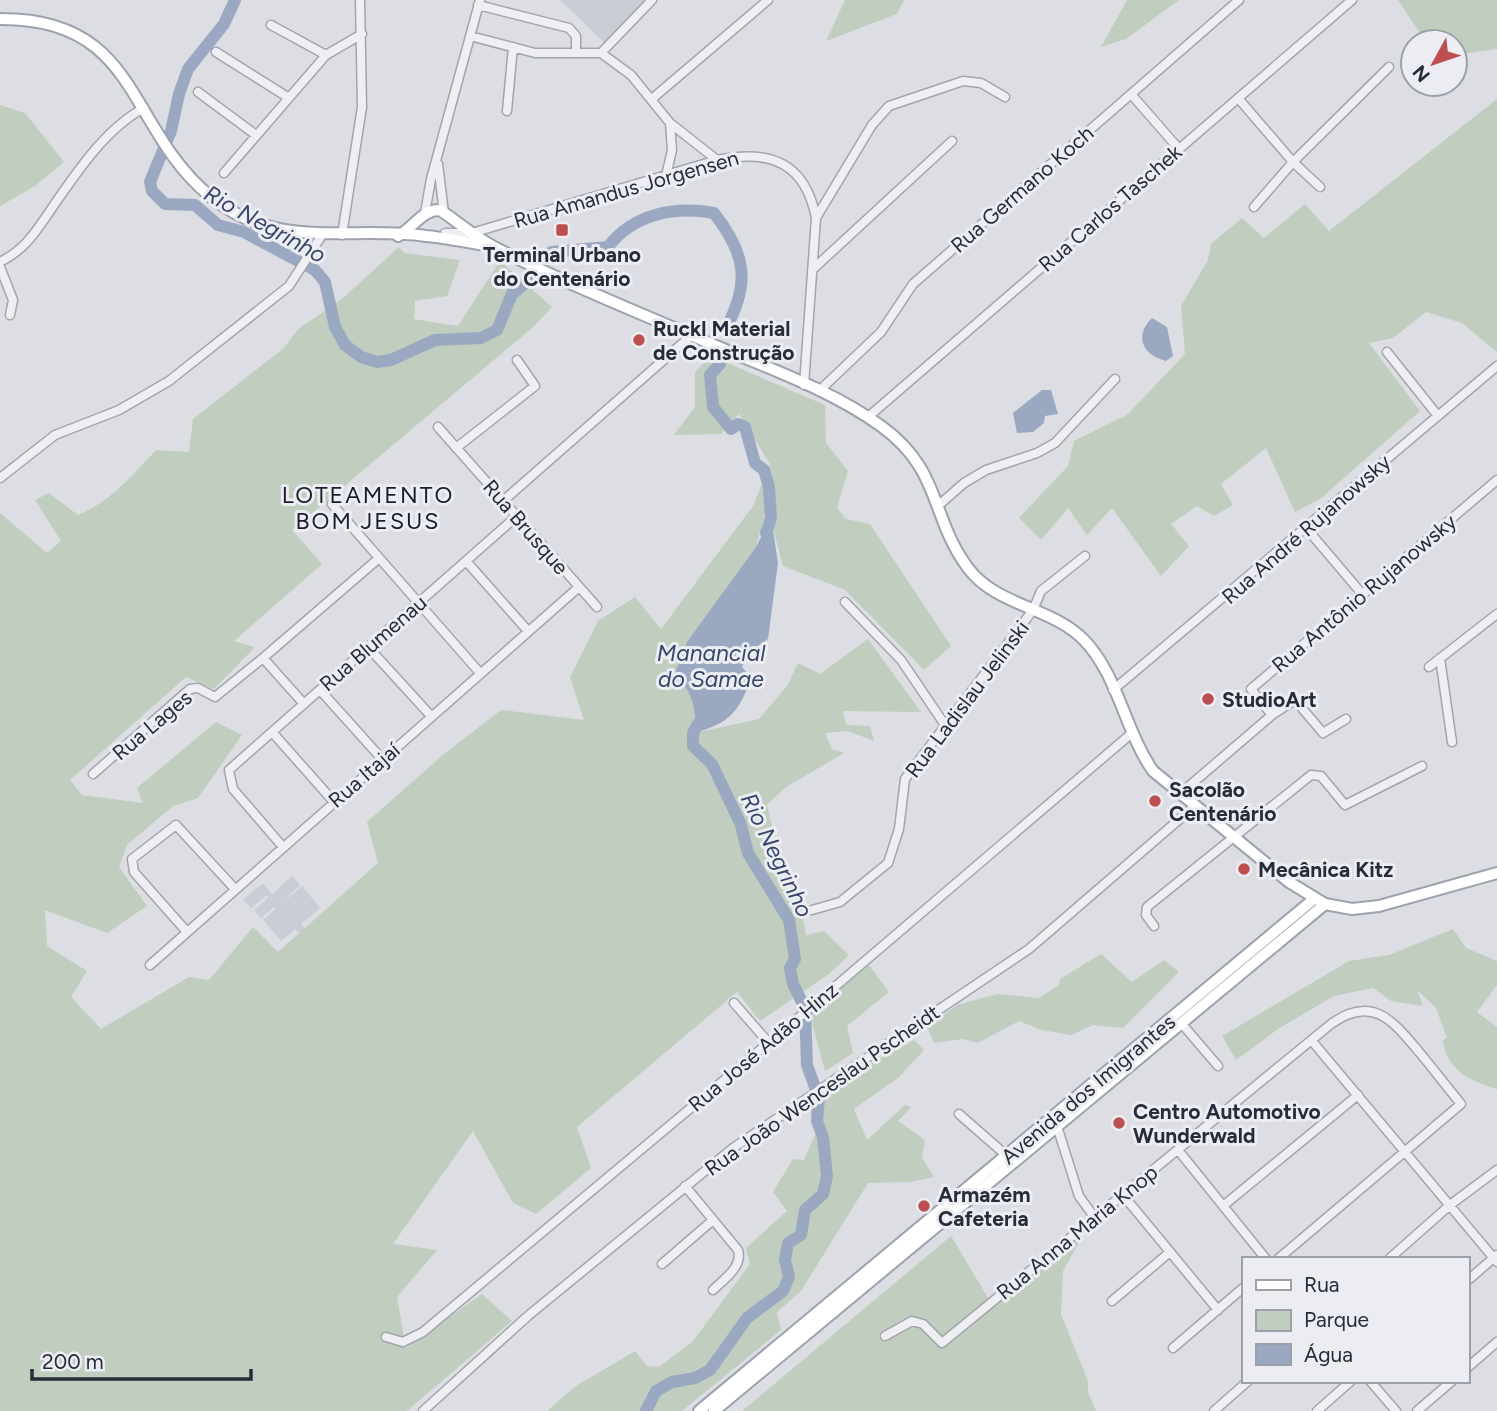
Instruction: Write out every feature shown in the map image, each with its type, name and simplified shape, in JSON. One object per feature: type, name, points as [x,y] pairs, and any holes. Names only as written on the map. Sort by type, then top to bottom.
[{"type":"main road","points":[[0,19],[38,21],[77,33],[100,50],[198,186],[227,208],[280,230],[322,235],[437,235]]},
{"type":"main road","points":[[398,236],[435,209],[495,248],[819,391],[868,417],[912,453],[939,505],[960,555],[975,577],[996,592],[1085,641],[1153,771],[1314,899],[1352,909],[1378,906],[1497,873]]},
{"type":"main road","points":[[424,215],[421,228],[437,235],[495,248]]},
{"type":"main road","points":[[437,235],[446,215]]},
{"type":"main road","name":"Avenida dos Imigrantes","points":[[1224,982],[1314,899]]},
{"type":"main road","name":"Avenida dos Imigrantes","points":[[714,1411],[866,1274],[1007,1156],[1325,904]]},
{"type":"main road","name":"Avenida dos Imigrantes","points":[[699,1411],[931,1232],[1179,1019]]},
{"type":"main road","points":[[971,1198],[980,1188],[978,1181]]},
{"type":"main road","points":[[931,1232],[926,1228],[934,1217]]},
{"type":"main road","points":[[859,1290],[872,1277],[866,1274]]},
{"type":"street","points":[[342,235],[362,107],[360,0]]},
{"type":"street","points":[[601,53],[652,0]]},
{"type":"street","points":[[653,98],[768,0]]},
{"type":"street","name":"Rua Germano Koch","points":[[819,391],[881,332],[913,284],[1239,0]]},
{"type":"street","name":"Rua Carlos Taschek","points":[[868,417],[1352,0]]},
{"type":"street","points":[[424,215],[479,3],[569,28],[576,36],[576,52]]},
{"type":"street","points":[[271,25],[326,55]]},
{"type":"street","points":[[224,173],[326,55],[362,34]]},
{"type":"street","points":[[470,36],[544,55],[601,53],[622,68],[653,98],[670,123],[717,160]]},
{"type":"street","points":[[507,111],[513,47]]},
{"type":"street","points":[[216,52],[289,98]]},
{"type":"street","points":[[1254,207],[1293,162],[1389,67]]},
{"type":"street","points":[[816,218],[872,125],[889,106],[963,81],[981,83],[1005,97]]},
{"type":"street","points":[[198,92],[256,135]]},
{"type":"street","points":[[1131,94],[1178,149]]},
{"type":"street","points":[[1238,98],[1293,162],[1320,187]]},
{"type":"street","points":[[10,315],[13,300],[0,264],[31,240],[66,189],[113,131],[125,119],[144,108]]},
{"type":"street","points":[[666,176],[672,150],[670,123]]},
{"type":"street","points":[[812,270],[952,141]]},
{"type":"street","points":[[438,154],[446,215]]},
{"type":"street","name":"Rua Amandus Jorgensen","points":[[437,235],[472,233],[717,160],[757,155],[784,164],[805,185],[812,199],[816,218],[804,385]]},
{"type":"street","points":[[0,478],[47,439],[119,410],[169,381],[271,302],[306,262],[322,235]]},
{"type":"street","points":[[503,501],[692,335]]},
{"type":"street","points":[[1387,352],[1437,416]]},
{"type":"street","points":[[456,448],[535,386],[517,360]]},
{"type":"street","name":"Rua André Rujanowsky","points":[[1113,690],[1497,366]]},
{"type":"street","points":[[939,505],[964,483],[986,470],[1037,453],[1055,443],[1115,379]]},
{"type":"street","name":"Rua Brusque","points":[[438,427],[597,607]]},
{"type":"street","name":"Rua Antônio Rujanowsky","points":[[1272,715],[1251,689],[1497,480]]},
{"type":"street","points":[[332,504],[480,673]]},
{"type":"street","name":"Rua Blumenau","points":[[283,847],[233,789],[229,770],[517,516]]},
{"type":"street","points":[[1307,529],[1363,595]]},
{"type":"street","name":"Rua Ladislau Jelinski","points":[[813,909],[840,902],[888,863],[900,829],[905,779],[1033,611],[1041,591],[1085,556]]},
{"type":"street","points":[[304,704],[263,658],[378,559]]},
{"type":"street","points":[[466,561],[528,631]]},
{"type":"street","name":"Rua Itajaí","points":[[150,965],[579,587]]},
{"type":"street","points":[[845,602],[901,660],[944,725]]},
{"type":"street","points":[[1429,667],[1497,614]]},
{"type":"street","points":[[368,647],[431,716]]},
{"type":"street","name":"Rua Lages","points":[[93,774],[190,688],[198,688],[215,697],[263,658]]},
{"type":"street","points":[[1440,658],[1452,742]]},
{"type":"street","points":[[320,690],[383,759]]},
{"type":"street","points":[[1181,793],[1272,715],[1295,700],[1323,733],[1346,719]]},
{"type":"street","points":[[272,732],[334,802]]},
{"type":"street","name":"Rua José Adão Hinz","points":[[386,1337],[403,1342],[423,1332],[814,1005],[1132,733]]},
{"type":"street","points":[[1154,926],[1146,915],[1147,907],[1233,835],[1311,775],[1321,776],[1345,805],[1422,766]]},
{"type":"street","name":"Rua João Wenceslau Pscheidt","points":[[423,1411],[529,1315],[733,1148],[1028,949],[1196,805]]},
{"type":"street","points":[[187,932],[131,865],[132,859],[176,825],[235,890]]},
{"type":"street","points":[[734,1003],[768,1042]]},
{"type":"street","name":"Rua Anna Maria Knop","points":[[885,1336],[912,1321],[923,1324],[942,1343],[1340,1018],[1357,1011],[1369,1011],[1392,1021],[1461,1104],[1405,1152]]},
{"type":"street","points":[[1179,1019],[1218,1066]]},
{"type":"street","points":[[1312,1041],[1496,1258],[1469,1279]]},
{"type":"street","points":[[1223,1206],[1358,1095]]},
{"type":"street","points":[[959,1114],[1007,1156]]},
{"type":"street","points":[[1057,1126],[1079,1196],[1095,1218]]},
{"type":"street","points":[[1178,1150],[1264,1257]]},
{"type":"street","points":[[1280,1257],[1405,1152]]},
{"type":"street","points":[[1391,1257],[1450,1205],[1497,1170]]},
{"type":"street","points":[[685,1186],[738,1250],[740,1256],[737,1265],[713,1290]]},
{"type":"street","points":[[1123,1195],[1218,1310]]},
{"type":"street","points":[[662,1264],[713,1220]]},
{"type":"street","points":[[1112,1301],[1170,1252]]},
{"type":"street","points":[[1174,1348],[1242,1290]]},
{"type":"street","points":[[1469,1366],[1497,1342]]},
{"type":"street","points":[[1214,1411],[1246,1383]]},
{"type":"street","points":[[1317,1411],[1349,1383]]},
{"type":"street","points":[[1372,1383],[1396,1411]]},
{"type":"street","points":[[1417,1411],[1450,1383]]},
{"type":"shaded area","points":[[560,0],[650,0],[606,44]]},
{"type":"shaded area","points":[[292,876],[300,885],[280,905],[302,886],[320,908],[301,924],[305,929],[299,933],[295,929],[281,941],[263,920],[274,907],[261,918],[254,910],[268,898],[267,895],[251,908],[243,900],[263,883],[272,894]]},
{"type":"green space","points":[[845,0],[904,0],[897,14],[826,41]]},
{"type":"green space","points":[[1127,0],[1179,0],[1126,39],[1101,47]]},
{"type":"green space","points":[[1398,0],[1497,0],[1497,49],[1469,53],[1469,28],[1417,28]]},
{"type":"green space","points":[[1497,99],[1497,352],[1462,323],[1426,312],[1393,338],[1369,343],[1420,411],[1320,499],[1295,512],[1266,448],[1221,484],[1233,505],[1214,516],[1197,506],[1171,524],[1189,546],[1161,576],[1112,508],[1087,535],[1068,508],[1041,540],[1019,518],[1068,466],[1074,441],[1127,415],[1185,354],[1181,306],[1208,260],[1211,244],[1242,218],[1264,238],[1305,204],[1329,231]]},
{"type":"green space","points":[[0,105],[25,113],[64,162],[35,186],[0,206]]},
{"type":"green space","points":[[399,247],[404,253],[460,260],[447,296],[415,301],[414,319],[458,326],[500,261],[552,307],[532,328],[292,530],[322,564],[234,641],[255,647],[214,689],[186,677],[70,780],[82,795],[143,803],[137,788],[216,722],[242,735],[198,798],[173,806],[127,845],[119,867],[147,906],[107,933],[45,910],[47,946],[87,971],[71,997],[101,1029],[189,977],[209,980],[253,927],[278,952],[378,863],[367,822],[444,754],[501,710],[584,720],[570,677],[598,621],[635,597],[661,629],[753,506],[770,464],[739,414],[721,434],[674,435],[695,407],[695,372],[711,356],[825,405],[826,443],[848,471],[837,508],[846,519],[870,524],[951,646],[924,670],[845,590],[783,566],[767,506],[756,547],[688,642],[675,673],[687,688],[692,701],[694,733],[759,719],[787,686],[798,663],[820,674],[868,639],[921,712],[843,711],[846,725],[870,726],[874,741],[848,731],[825,733],[832,749],[844,753],[786,787],[767,805],[776,843],[799,895],[806,935],[824,931],[849,955],[829,974],[760,1021],[737,992],[577,1127],[591,1168],[536,1214],[513,1203],[473,1131],[393,1244],[437,1250],[397,1297],[406,1348],[482,1294],[512,1321],[407,1411],[0,1411],[0,513],[47,553],[61,541],[35,500],[49,493],[78,515],[111,495],[156,450],[189,452],[193,419],[284,348],[298,329],[342,299]]},
{"type":"green space","points":[[1453,929],[1466,948],[1497,961],[1497,985],[1477,1012],[1497,1027],[1497,1089],[1469,1078],[1454,1067],[1445,1050],[1443,1040],[1447,1038],[1436,1008],[1417,990],[1423,1006],[1391,1001],[1373,988],[1334,996],[1278,1029],[1236,1060],[1222,1036],[1349,961],[1389,955]]},
{"type":"green space","points":[[1101,954],[1132,982],[1164,960],[1179,972],[1123,1028],[1093,1025],[1071,1035],[1042,1030],[1019,1021],[978,1043],[963,1039],[934,1043],[927,1027],[957,1005],[997,994],[1039,998],[1059,985],[1060,979]]},
{"type":"green space","points":[[869,965],[889,992],[847,1026],[853,1053],[825,1071],[809,1012]]},
{"type":"green space","points":[[914,1040],[924,1050],[898,1078],[854,1109],[867,1140],[905,1105],[911,1107],[898,1121],[925,1140],[922,1158],[934,1177],[911,1182],[868,1183],[801,1291],[777,1312],[781,1330],[682,1411],[547,1411],[576,1386],[635,1351],[647,1366],[659,1367],[693,1341],[750,1264],[746,1248],[787,1211],[773,1192],[793,1159],[804,1160],[816,1132],[809,1107],[822,1091]]},
{"type":"green space","points":[[1087,1228],[1063,1271],[1061,1314],[1088,1381],[1088,1392],[1096,1411],[742,1411],[951,1236],[991,1303]]},
{"type":"water","points":[[1152,318],[1167,327],[1173,356],[1166,361],[1151,354],[1143,344],[1143,331]]},
{"type":"water","points":[[1042,390],[1051,390],[1058,414],[1045,416],[1044,423],[1033,432],[1017,433],[1013,413]]},
{"type":"water","name":"Manancial do Samae","points":[[771,517],[778,563],[768,639],[749,652],[742,667],[751,678],[737,708],[725,720],[694,733],[695,715],[692,701],[686,687],[675,673],[687,642],[756,547]]},
{"type":"waterway","name":"Rio Negrinho","points":[[235,0],[224,24],[188,69],[179,94],[171,131],[150,182],[152,191],[165,204],[195,205],[218,225],[244,232],[315,270],[325,282],[335,327],[345,345],[361,357],[377,362],[391,360],[435,340],[481,338],[497,330],[512,294],[529,280]]},
{"type":"waterway","name":"Rio Negrinho","points":[[551,252],[608,247],[629,227],[655,215],[684,211],[714,213],[733,242],[741,269],[739,298],[725,330]]},
{"type":"waterway","name":"Rio Negrinho","points":[[720,364],[710,375],[713,407],[731,429],[738,424],[745,427],[755,463],[764,470],[769,487],[771,518],[766,533]]},
{"type":"waterway","name":"Rio Negrinho","points":[[646,1411],[656,1391],[672,1382],[695,1378],[710,1370],[747,1318],[783,1291],[789,1277],[785,1260],[788,1243],[801,1235],[805,1210],[823,1194],[827,1176],[823,1137],[817,1121],[819,1098],[807,1065],[805,1008],[793,984],[790,968],[795,959],[789,920],[748,853],[741,825],[712,764],[693,746],[693,733],[701,719]]},
{"type":"place","name":"Terminal Urbano do Centenário","points":[[562,230]]},
{"type":"place","name":"Ruckl Material de Construção","points":[[639,340]]},
{"type":"place","name":"StudioArt","points":[[1208,699]]},
{"type":"place","name":"Sacolão Centenário","points":[[1155,801]]},
{"type":"place","name":"Mecânica Kitz","points":[[1244,869]]},
{"type":"place","name":"Centro Automotivo Wunderwald","points":[[1119,1123]]},
{"type":"place","name":"Armazém Cafeteria","points":[[924,1206]]},
{"type":"district","name":"LOTEAMENTO BOM JESUS","points":[[368,508]]}]
